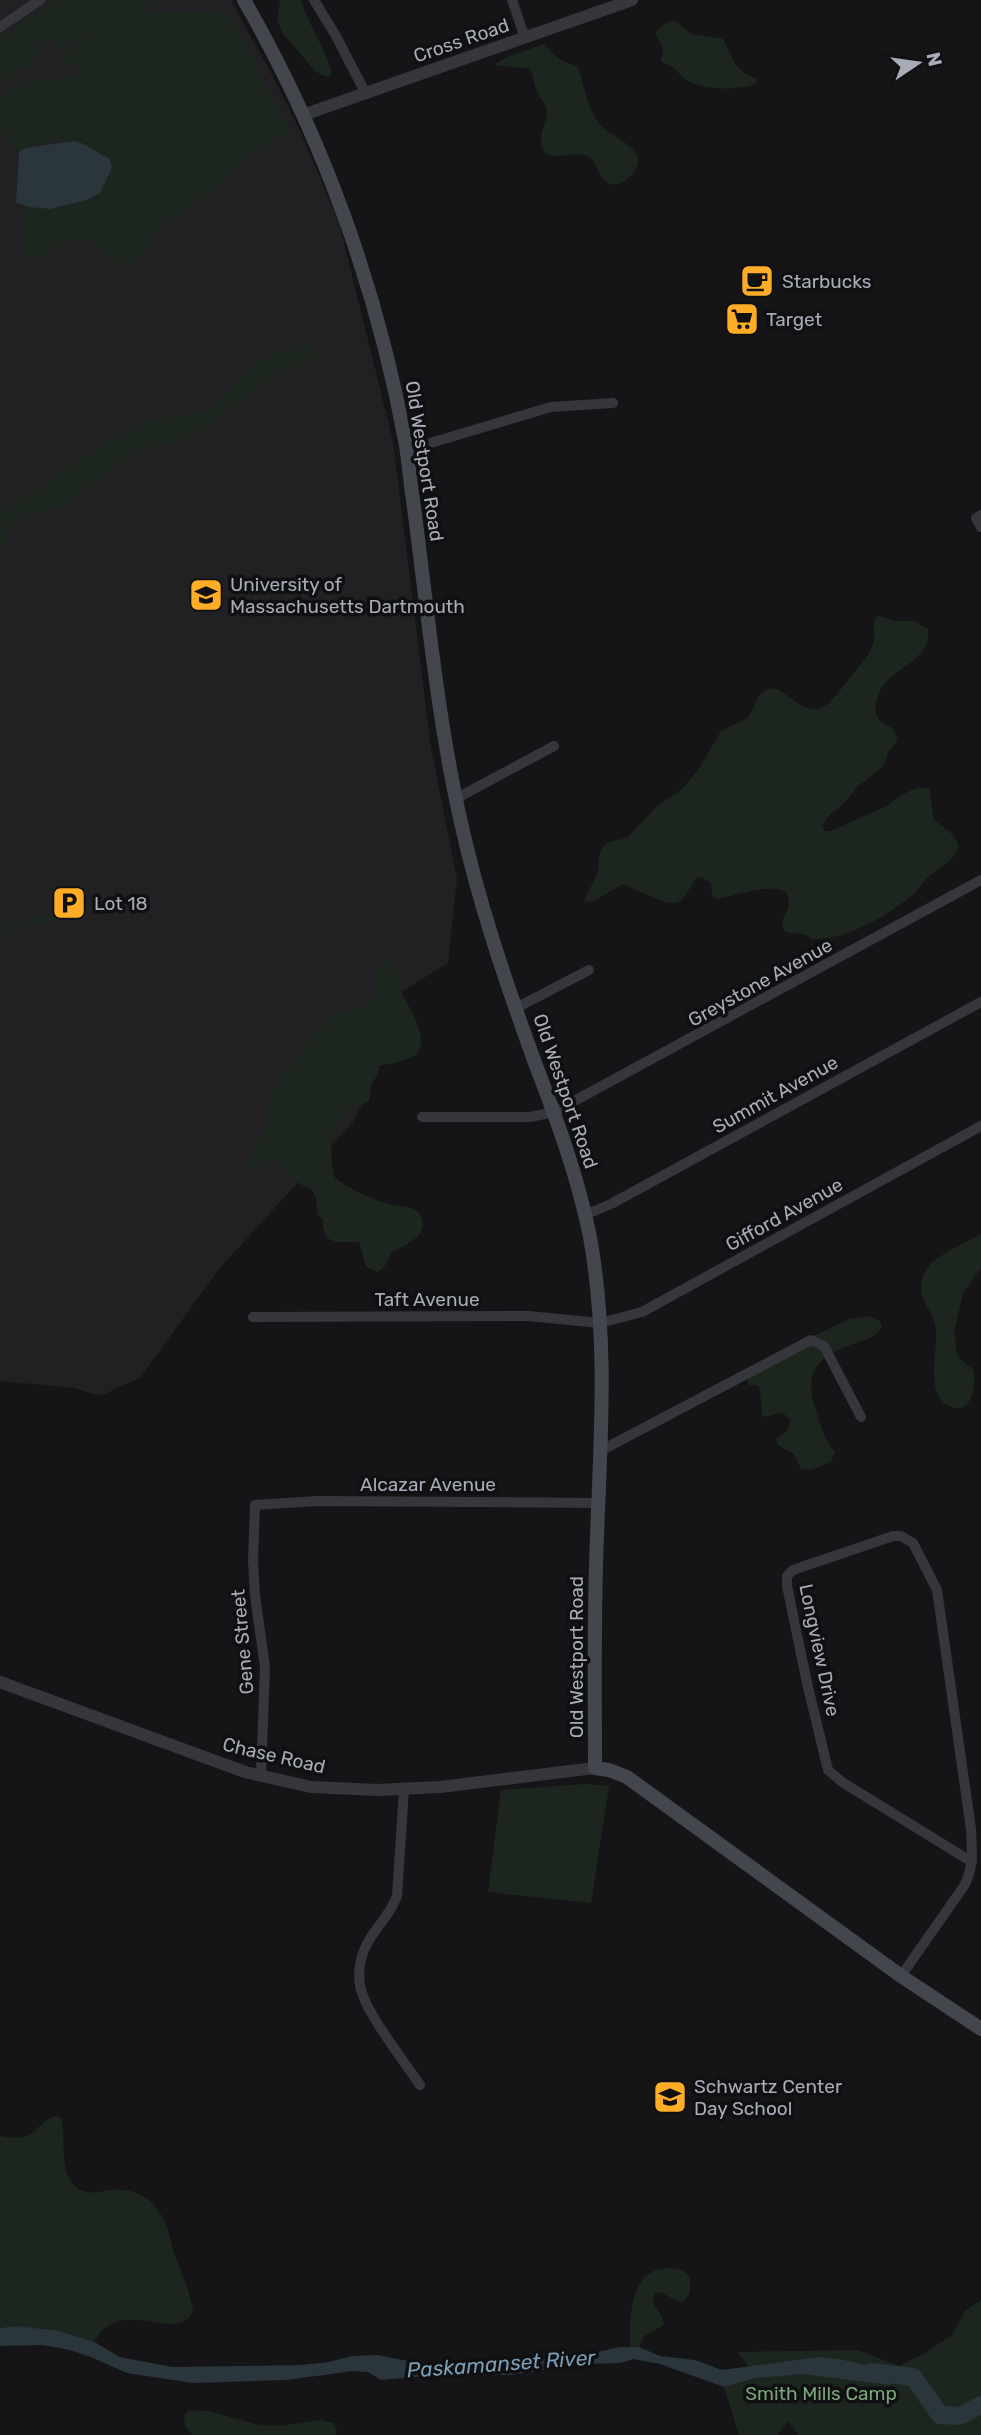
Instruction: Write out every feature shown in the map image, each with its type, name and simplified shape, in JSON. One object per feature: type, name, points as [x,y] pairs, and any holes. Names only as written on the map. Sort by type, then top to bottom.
[{"type":"main road","name":"Old Westport Road","points":[[244,0],[303,115],[342,211],[359,260],[390,370],[407,450],[457,798],[487,920],[577,1178],[585,1215],[598,1289],[604,1399],[595,1604],[595,1768]]},
{"type":"main road","points":[[595,1768],[610,1770],[627,1777],[901,1976],[981,2029]]},
{"type":"street","points":[[0,26],[40,0]]},
{"type":"street","points":[[314,0],[366,94]]},
{"type":"street","points":[[512,0],[525,38]]},
{"type":"street","name":"Cross Road","points":[[303,115],[632,0]]},
{"type":"street","points":[[407,450],[551,407],[613,403]]},
{"type":"street","points":[[457,798],[554,746]]},
{"type":"street","name":"Greystone Avenue","points":[[554,1112],[981,880]]},
{"type":"street","points":[[516,1008],[589,970]]},
{"type":"street","name":"Summit Avenue","points":[[585,1215],[623,1197],[981,1002]]},
{"type":"street","points":[[422,1117],[530,1117],[554,1112]]},
{"type":"street","name":"Gifford Avenue","points":[[600,1323],[642,1312],[981,1126]]},
{"type":"street","name":"Taft Avenue","points":[[253,1317],[528,1316],[600,1323]]},
{"type":"street","points":[[602,1450],[811,1340],[824,1346],[861,1417]]},
{"type":"street","name":"Alcazar Avenue","points":[[256,1505],[337,1501],[600,1503]]},
{"type":"street","name":"Gene Street","points":[[256,1505],[253,1561],[265,1667],[261,1776]]},
{"type":"street","name":"Longview Drive","points":[[901,1976],[964,1886],[970,1875],[972,1862],[971,1829],[937,1590],[918,1549],[910,1539],[901,1536],[893,1536],[793,1570],[788,1576],[787,1586],[828,1770],[863,1796],[972,1862]]},
{"type":"street","name":"Chase Road","points":[[0,1682],[201,1757],[261,1776],[329,1788],[404,1788],[498,1781],[595,1768]]},
{"type":"street","points":[[404,1788],[397,1896],[391,1912],[367,1943],[361,1957],[360,1971],[362,1993],[375,2018],[420,2085]]},
{"type":"shaded area","name":"University of Massachusetts Dartmouth","points":[[0,0],[231,0],[272,75],[301,133],[339,223],[393,441],[431,748],[457,879],[448,963],[394,997],[378,1073],[353,1122],[220,1268],[140,1378],[100,1396],[74,1388],[0,1381]]},
{"type":"green space","points":[[57,0],[162,0],[136,15],[210,11],[223,15],[244,41],[262,82],[288,129],[285,135],[257,150],[214,189],[167,223],[130,265],[117,261],[97,245],[79,241],[61,245],[35,260],[26,256],[21,222],[28,207],[50,209],[100,194],[112,168],[110,159],[81,142],[49,142],[19,152],[0,130],[0,99],[23,83],[75,77],[82,72],[81,68],[64,61],[62,53],[102,30],[59,48],[51,37],[38,48],[35,62],[30,67],[19,70],[0,85],[0,37]]},
{"type":"green space","points":[[280,0],[301,0],[329,63],[332,72],[330,76],[315,71],[284,35],[277,21]]},
{"type":"green space","points":[[674,20],[692,34],[723,39],[736,63],[743,71],[757,79],[756,84],[731,88],[704,87],[688,81],[674,68],[661,62],[663,48],[655,33],[664,24]]},
{"type":"green space","points":[[544,44],[559,59],[578,67],[588,102],[598,122],[635,152],[638,158],[637,167],[620,183],[607,182],[587,156],[547,154],[541,144],[541,135],[547,109],[537,92],[530,69],[494,65],[507,57]]},
{"type":"green space","points":[[308,343],[314,345],[317,359],[315,361],[291,368],[271,379],[198,433],[151,446],[137,453],[69,504],[18,519],[0,551],[0,510],[42,488],[69,466],[120,434],[151,420],[202,412],[226,394],[250,365],[277,351]]},
{"type":"green space","points":[[880,616],[896,621],[914,621],[928,629],[928,640],[918,656],[892,676],[880,691],[876,703],[878,718],[896,733],[897,739],[888,752],[886,761],[831,814],[822,827],[825,831],[831,831],[887,806],[901,795],[917,788],[929,788],[934,820],[951,833],[959,845],[950,860],[895,908],[869,924],[828,938],[813,939],[784,931],[782,921],[789,905],[787,895],[781,890],[756,890],[717,899],[712,896],[711,883],[702,877],[696,879],[678,902],[658,900],[623,884],[592,902],[584,901],[598,872],[603,846],[608,842],[627,838],[657,806],[682,789],[698,770],[721,731],[748,718],[758,697],[766,690],[778,689],[809,708],[823,707],[868,654],[874,640],[875,620]]},
{"type":"green space","points":[[108,888],[114,891],[117,902],[114,908],[110,901],[8,933],[8,941],[0,940],[5,920],[10,919],[13,925],[109,897]]},
{"type":"green space","points":[[390,960],[396,967],[403,995],[419,1028],[421,1046],[410,1058],[374,1069],[369,1101],[343,1113],[334,1127],[331,1144],[335,1178],[373,1199],[413,1209],[421,1217],[423,1226],[418,1236],[392,1252],[384,1267],[376,1272],[366,1266],[359,1242],[336,1242],[327,1238],[323,1220],[317,1214],[313,1191],[297,1182],[278,1162],[268,1160],[254,1168],[249,1159],[268,1122],[268,1105],[272,1091],[282,1076],[296,1062],[310,1037],[332,1017],[368,1004],[377,992],[378,968]]},
{"type":"green space","points":[[981,1234],[981,1268],[963,1293],[954,1332],[957,1355],[973,1369],[973,1391],[967,1404],[962,1408],[955,1408],[940,1399],[936,1390],[936,1329],[922,1294],[922,1279],[937,1259]]},
{"type":"green space","points":[[868,1316],[880,1321],[882,1327],[875,1335],[829,1355],[816,1368],[811,1385],[812,1395],[825,1437],[835,1452],[831,1462],[811,1470],[801,1469],[794,1454],[778,1445],[776,1439],[786,1432],[791,1420],[782,1412],[766,1417],[762,1415],[760,1390],[757,1385],[749,1385],[747,1379],[776,1354],[849,1319]]},
{"type":"green space","points":[[586,1784],[609,1786],[591,1903],[488,1892],[501,1790]]},
{"type":"green space","points":[[57,2116],[61,2118],[63,2126],[66,2170],[74,2185],[87,2192],[129,2191],[145,2198],[158,2210],[167,2227],[193,2309],[187,2320],[177,2324],[119,2321],[105,2328],[94,2342],[16,2326],[0,2328],[0,2136],[24,2137]]},
{"type":"green space","points":[[670,2268],[683,2270],[690,2277],[690,2293],[682,2303],[660,2292],[655,2293],[653,2303],[662,2316],[664,2325],[644,2336],[639,2347],[630,2347],[632,2305],[639,2285],[654,2271]]},
{"type":"green space","name":"Smith Mills Camp","points":[[981,2300],[981,2435],[798,2435],[788,2421],[778,2435],[739,2435],[724,2387],[757,2378],[738,2352],[858,2350],[899,2366],[952,2335],[965,2311]]},
{"type":"green space","points":[[189,2410],[209,2411],[259,2425],[280,2426],[321,2420],[334,2423],[337,2431],[336,2435],[192,2435],[185,2426],[184,2415]]},
{"type":"water","points":[[74,141],[110,159],[112,168],[100,193],[87,200],[50,209],[28,207],[16,202],[19,152],[25,148]]},
{"type":"water","points":[[16,2326],[59,2331],[94,2342],[120,2357],[172,2367],[301,2365],[352,2356],[377,2355],[413,2362],[468,2363],[580,2356],[619,2347],[639,2347],[660,2356],[695,2360],[722,2370],[819,2357],[879,2368],[895,2368],[890,2385],[803,2374],[756,2378],[724,2387],[660,2364],[633,2359],[621,2363],[583,2364],[510,2375],[437,2375],[381,2380],[368,2372],[353,2371],[287,2380],[193,2383],[127,2373],[70,2350],[42,2345],[0,2346],[0,2328]]},
{"type":"waterway","name":"Paskamanset River","points":[[871,2372],[913,2377],[940,2415],[959,2416],[981,2405]]},
{"type":"place","name":"Starbucks","points":[[757,281]]},
{"type":"place","name":"Target","points":[[742,319]]},
{"type":"place","name":"University of Massachusetts Dartmouth","points":[[206,595]]},
{"type":"place","name":"Lot 18","points":[[69,903]]},
{"type":"place","name":"Schwartz Center Day School","points":[[670,2097]]}]
